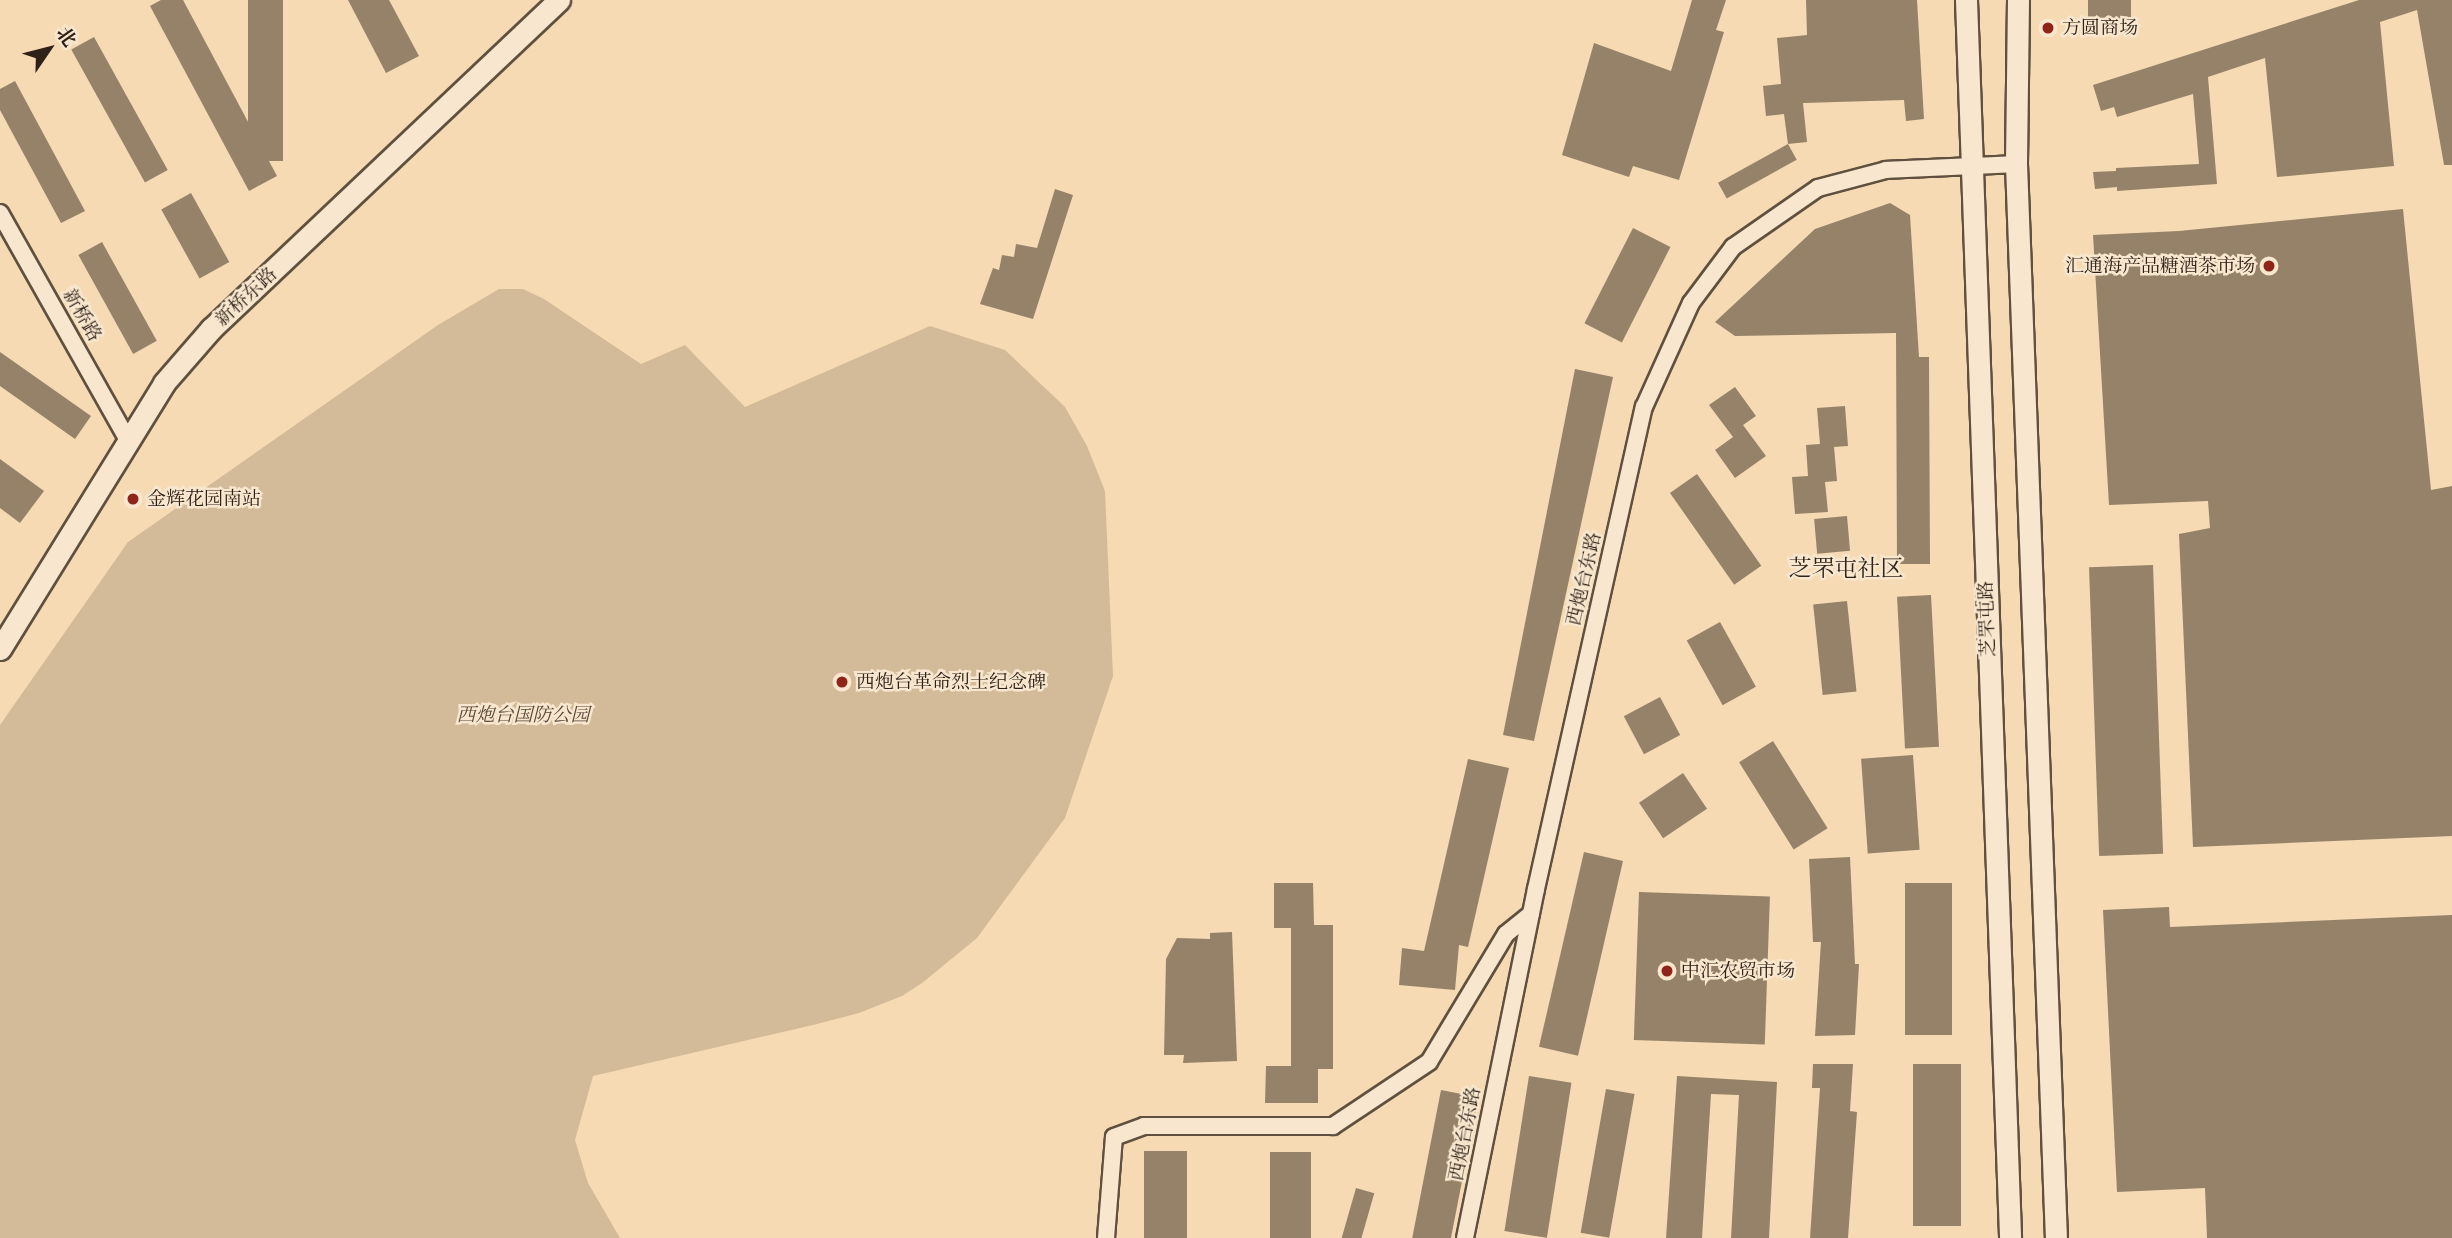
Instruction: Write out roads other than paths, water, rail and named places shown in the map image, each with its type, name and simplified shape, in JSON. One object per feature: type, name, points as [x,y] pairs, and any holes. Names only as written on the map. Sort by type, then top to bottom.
[{"type":"main road","name":"新桥东路","points":[[0,649],[164,383],[211,329],[559,0]]},
{"type":"main road","name":"芝罘屯路","points":[[1966,0],[2010,1238]]},
{"type":"main road","points":[[2018,0],[2016,164],[2056,1238]]},
{"type":"street","name":"西炮台东路","points":[[1465,1238],[1531,914],[1644,407],[1691,303],[1733,247],[1818,188],[1886,170],[2016,164]]},
{"type":"street","name":"新桥路","points":[[0,213],[128,438]]},
{"type":"street","points":[[1106,1238],[1114,1137],[1144,1126],[1333,1126],[1429,1062],[1506,934],[1531,914]]},
{"type":"place","name":"方圆商场","points":[[2048,28]]},
{"type":"place","name":"汇通海产品糖酒茶市场","points":[[2269,266]]},
{"type":"place","name":"金辉花园南站","points":[[133,499]]},
{"type":"place","name":"西炮台革命烈士纪念碑","points":[[842,682]]},
{"type":"place","name":"中汇农贸市场","points":[[1667,971]]},
{"type":"district","name":"芝罘屯社区","points":[[1846,568]]},
{"type":"park label","name":"西炮台国防公园","points":[[523,715]]}]
